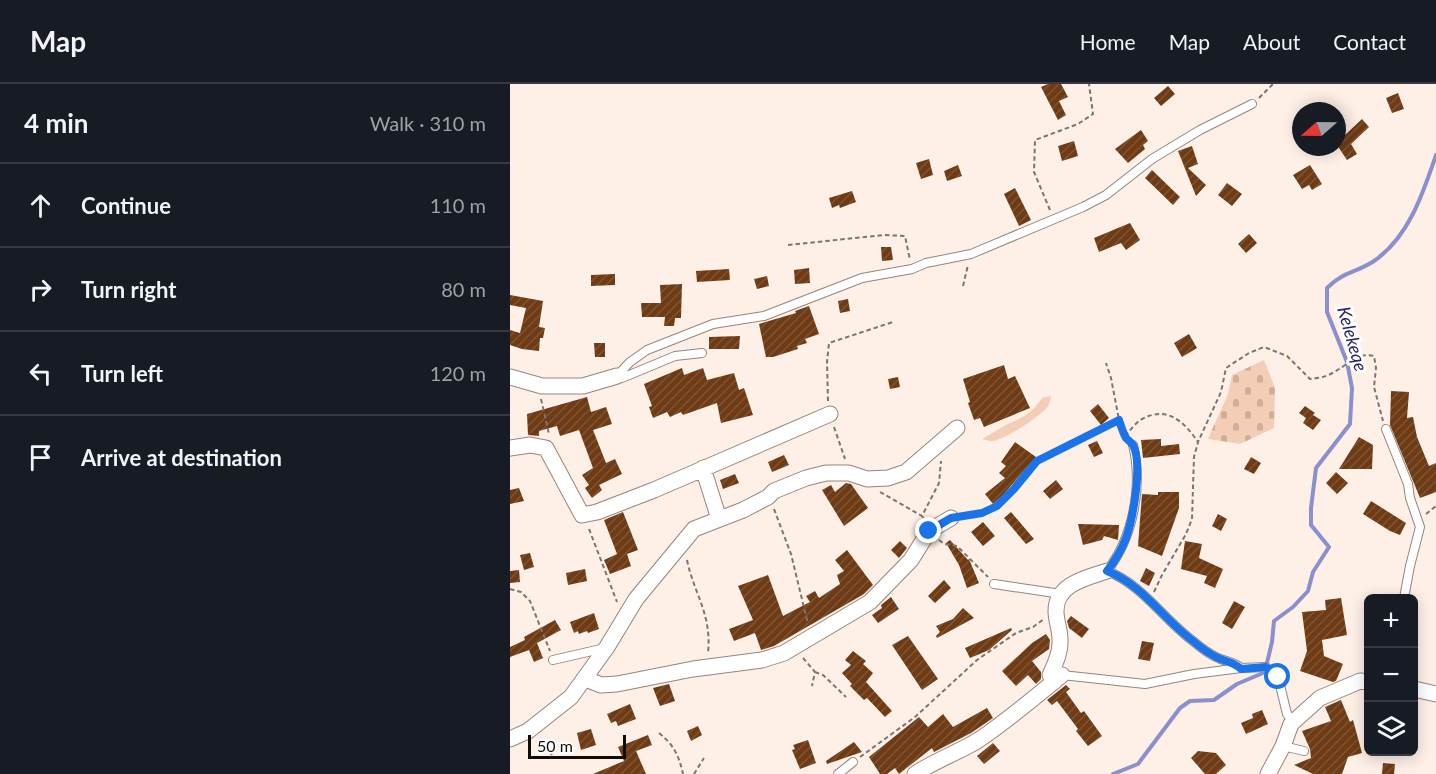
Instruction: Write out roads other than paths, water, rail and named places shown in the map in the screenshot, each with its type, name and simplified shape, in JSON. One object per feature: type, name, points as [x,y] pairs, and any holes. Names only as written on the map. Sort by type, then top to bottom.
[{"type":"street","points":[[510,377],[542,387],[583,386],[617,376]]},
{"type":"street","points":[[510,448],[530,445],[546,448],[582,515],[597,512],[830,414]]},
{"type":"street","points":[[510,739],[532,728],[571,697],[607,648],[636,599],[694,529],[729,516],[768,497],[774,491],[806,478],[826,473],[849,473],[867,479],[888,478],[906,472],[957,428]]},
{"type":"street","points":[[703,468],[718,519]]},
{"type":"street","points":[[586,679],[601,686],[617,684],[762,660],[784,653],[870,602],[911,560],[929,531],[951,518]]},
{"type":"street","points":[[1058,678],[1050,675],[1057,658],[1060,641],[1056,610],[1061,594],[1078,580],[1107,571]]},
{"type":"street","points":[[915,774],[933,762],[974,742],[1009,718],[1058,678]]},
{"type":"street","points":[[1268,774],[1283,746],[1291,724],[1320,698],[1360,681],[1364,682]]},
{"type":"street","points":[[1418,690],[1436,694]]},
{"type":"lane","points":[[702,353],[675,356],[622,378],[617,376],[630,362],[647,350],[713,324],[765,316],[862,278],[912,269],[926,263],[971,254],[1054,219],[1107,195],[1152,159],[1200,130],[1252,104]]},
{"type":"lane","points":[[1386,429],[1408,484],[1410,498],[1420,527],[1405,594]]},
{"type":"lane","points":[[1133,445],[1137,461],[1132,512],[1126,537],[1117,558],[1107,571],[1123,578],[1150,600],[1191,640],[1216,657],[1235,663],[1241,669]]},
{"type":"lane","points":[[994,584],[1061,594]]},
{"type":"lane","points":[[553,660],[607,648]]},
{"type":"lane","points":[[1058,678],[1145,684],[1194,674],[1266,667],[1278,677],[1287,714],[1294,722]]},
{"type":"lane","points":[[1283,746],[1304,751]]},
{"type":"lane","points":[[838,774],[853,762]]},
{"type":"waterway","name":"Kelekeqe","points":[[1113,774],[1138,764],[1180,708],[1190,701],[1214,700],[1237,684],[1263,673],[1272,642],[1274,621],[1293,607],[1308,591],[1313,572],[1329,547],[1311,525],[1316,468],[1350,424],[1352,388],[1347,362],[1327,312],[1327,288],[1339,278],[1374,261],[1397,240],[1413,213],[1436,155]]}]
